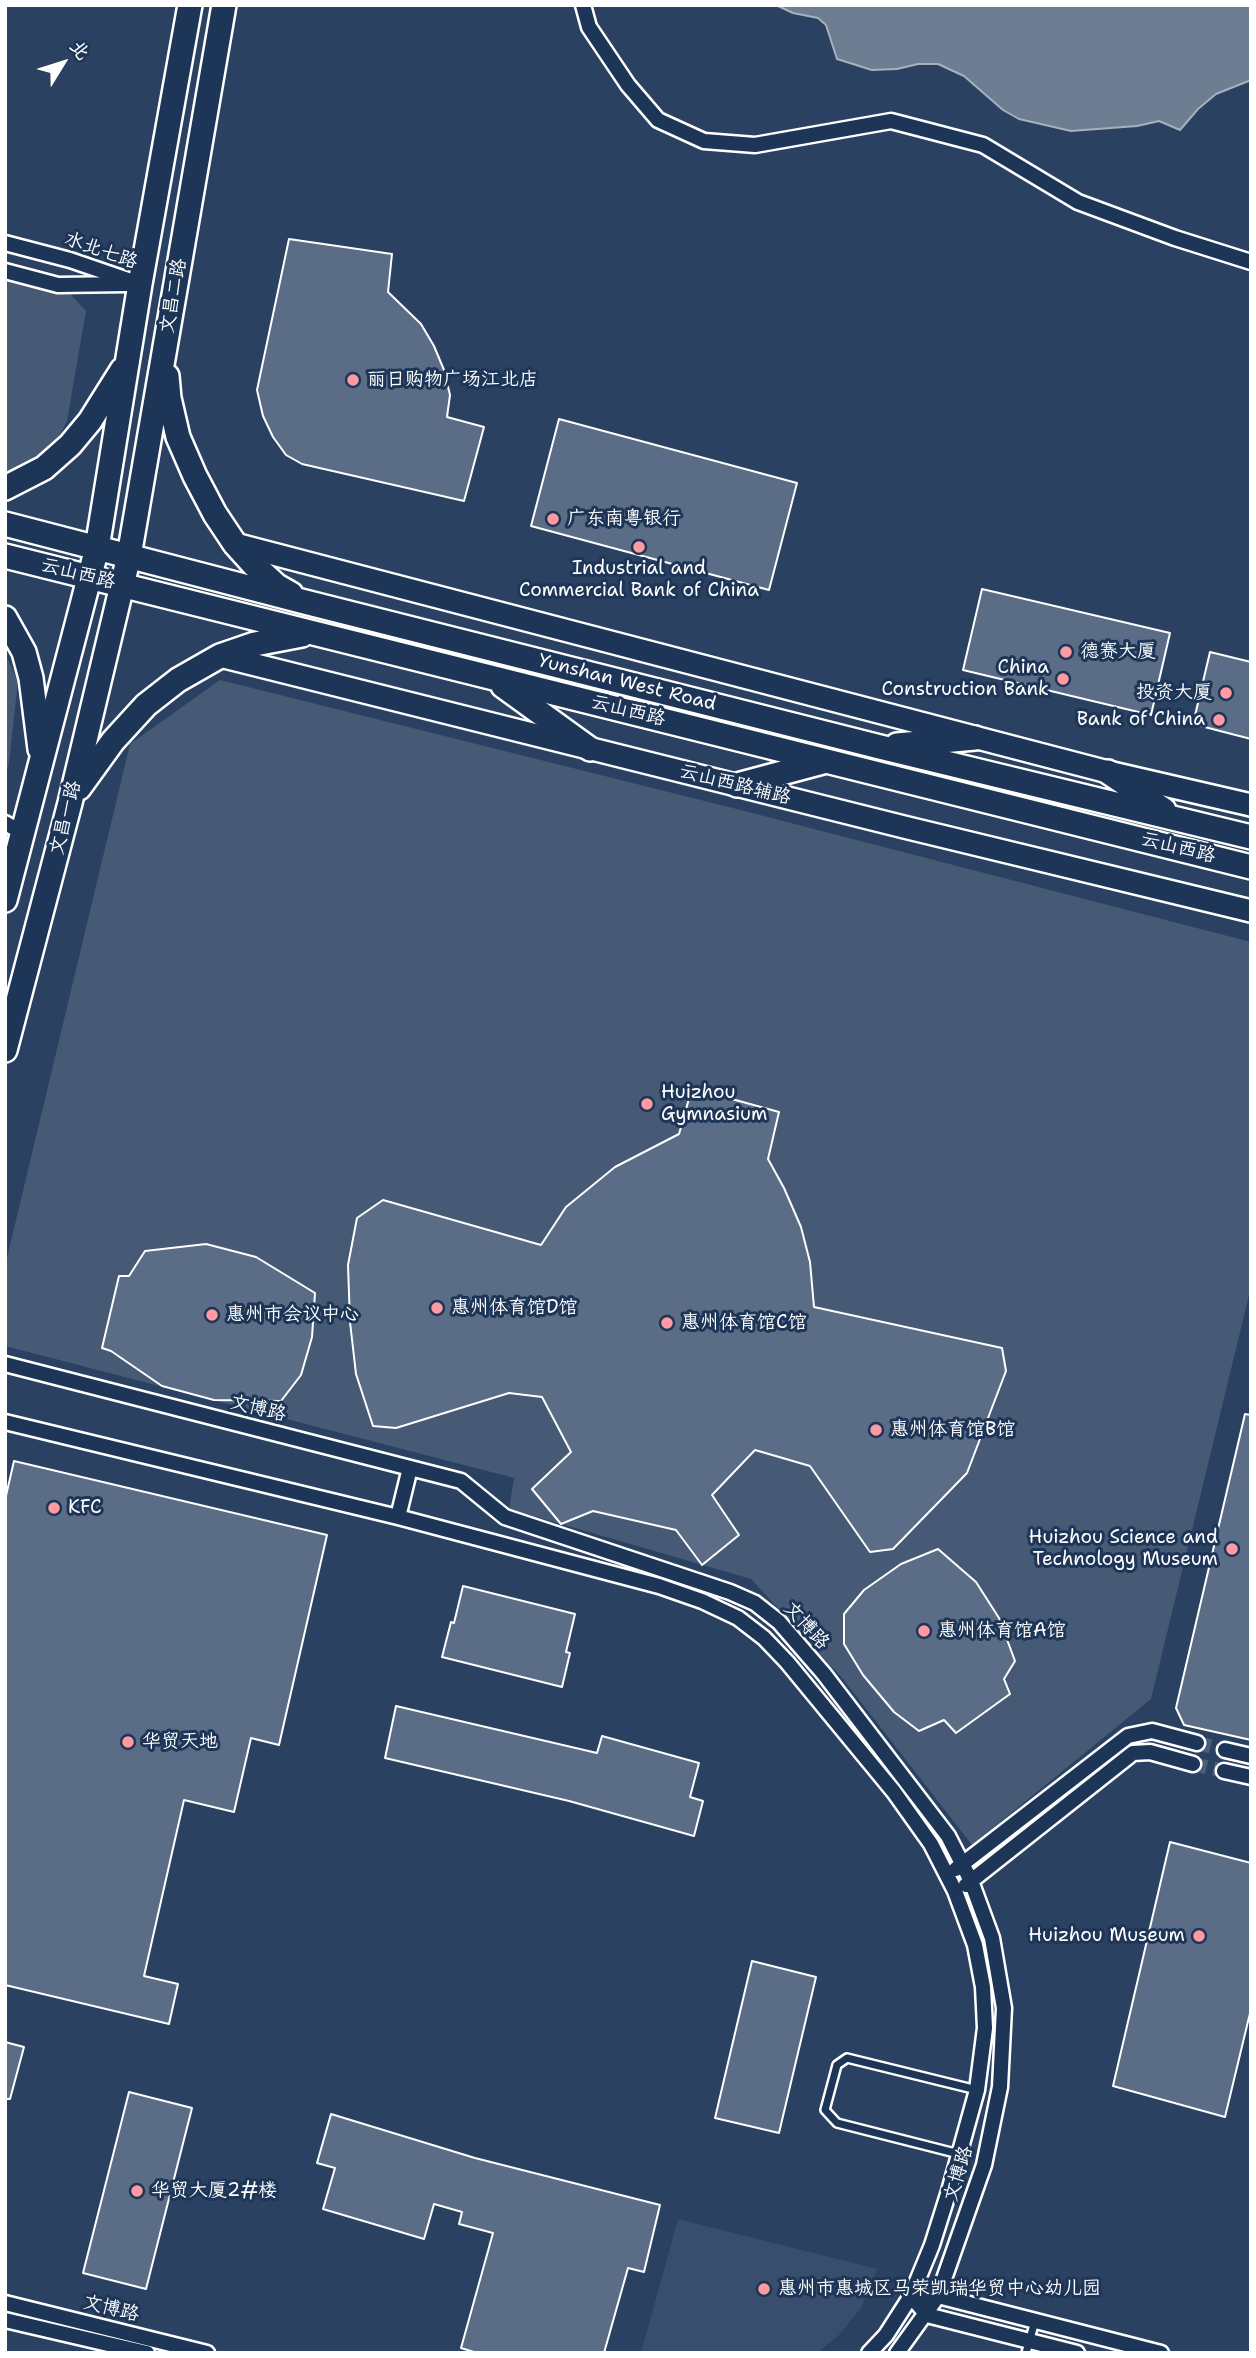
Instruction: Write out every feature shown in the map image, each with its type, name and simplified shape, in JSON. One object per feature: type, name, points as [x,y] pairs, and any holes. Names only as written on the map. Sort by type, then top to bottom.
[{"type":"main road","name":"文昌二路","points":[[97,548],[140,284],[190,5]]},
{"type":"main road","name":"文昌二路","points":[[123,586],[224,5]]},
{"type":"main road","points":[[164,352],[169,398],[178,437],[215,514],[235,544],[254,565],[277,586],[305,603]]},
{"type":"main road","points":[[5,488],[44,468],[70,445],[90,421],[129,358]]},
{"type":"main road","name":"Yunshan West Road","points":[[5,524],[305,603],[1251,837]]},
{"type":"main road","points":[[235,544],[975,738],[1251,805]]},
{"type":"main road","name":"文昌一路","points":[[5,900],[11,829],[42,761],[97,548]]},
{"type":"main road","name":"云山西路","points":[[5,556],[1251,867]]},
{"type":"main road","name":"文昌一路","points":[[5,1050],[70,803],[123,586]]},
{"type":"main road","points":[[5,618],[24,652],[31,678],[42,761]]},
{"type":"main road","points":[[70,803],[113,741],[146,705],[178,680],[220,656],[255,644],[313,633]]},
{"type":"main road","name":"云山西路辅路","points":[[220,656],[1251,911]]},
{"type":"main road","points":[[492,678],[590,749]]},
{"type":"main road","points":[[880,747],[975,738]]},
{"type":"main road","points":[[737,785],[826,761]]},
{"type":"main road","points":[[1108,772],[1178,820]]},
{"type":"street","points":[[583,5],[589,27],[628,85],[658,120],[704,141],[755,145],[891,121],[984,145],[1078,202],[1251,262]]},
{"type":"street","name":"水北七路","points":[[5,243],[70,260],[140,284]]},
{"type":"street","name":"水北七路","points":[[5,271],[58,285],[140,284]]},
{"type":"street","name":"文博路","points":[[5,1364],[461,1481],[505,1517],[730,1592],[755,1603],[779,1622],[824,1674],[948,1836],[971,1881],[992,1938],[1004,2008],[1000,2087],[984,2165],[938,2296],[927,2315],[897,2353]]},
{"type":"street","name":"文博路","points":[[5,1422],[398,1517],[659,1586],[702,1601],[738,1618],[764,1638],[787,1662],[894,1792],[931,1844],[956,1891],[975,1945],[983,1987],[985,2028],[977,2090],[932,2245],[911,2296],[886,2335],[869,2353]]},
{"type":"street","points":[[398,1517],[410,1468]]},
{"type":"street","points":[[947,1876],[1128,1736],[1152,1731],[1197,1743]]},
{"type":"street","points":[[1225,1750],[1251,1756]]},
{"type":"street","points":[[956,1891],[1133,1753],[1150,1752],[1192,1764]]},
{"type":"street","points":[[1224,1771],[1251,1777]]},
{"type":"street","points":[[911,2296],[938,2296],[1161,2353]]},
{"type":"street","points":[[911,2296],[927,2315],[1028,2347],[1077,2353]]},
{"type":"street","name":"文博路","points":[[5,2303],[207,2353]]},
{"type":"street","name":"文博路","points":[[5,2320],[147,2353]]},
{"type":"lane","points":[[959,2154],[837,2123],[825,2110],[837,2065],[847,2058],[977,2090]]},
{"type":"lane","points":[[1028,2347],[1035,2321]]},
{"type":"shaded area","points":[[776,5],[1251,5],[1251,80],[1216,94],[1198,109],[1180,130],[1159,121],[1137,126],[1071,131],[1019,119],[1003,110],[964,76],[938,64],[872,70],[837,59],[826,25],[818,18],[793,13]]},
{"type":"shaded area","points":[[5,268],[60,283],[86,311],[67,421],[49,456],[5,478]]},
{"type":"shaded area","points":[[5,653],[18,681],[5,777]]},
{"type":"shaded area","name":"Huizhou Gymnasium","points":[[220,680],[733,808],[1251,942],[1251,1287],[1151,1699],[972,1845],[843,1679],[751,1579],[509,1509],[514,1478],[5,1346],[5,1266],[130,744]]},
{"type":"shaded area","name":"惠州市惠城区马荣凯瑞华贸中心幼儿园","points":[[678,2219],[877,2269],[861,2308],[839,2335],[817,2353],[641,2353]]},
{"type":"building","name":"丽日购物广场江北店","points":[[289,239],[392,254],[388,292],[421,324],[434,346],[450,395],[447,417],[484,427],[464,501],[302,464],[286,455],[273,437],[263,416],[257,390]]},
{"type":"building","points":[[559,419],[797,483],[769,590],[531,526]]},
{"type":"building","name":"德赛大厦","points":[[982,589],[1170,633],[1151,715],[963,670]]},
{"type":"building","name":"投资大厦","points":[[1210,652],[1251,662],[1251,739],[1193,724]]},
{"type":"building","points":[[692,1088],[779,1112],[768,1159],[801,1227],[810,1262],[814,1307],[1002,1348],[1006,1371],[967,1473],[893,1549],[870,1552],[810,1466],[755,1450],[712,1495],[739,1535],[702,1565],[676,1530],[593,1511],[561,1524],[532,1489],[571,1452],[542,1397],[509,1393],[396,1428],[373,1426],[356,1374],[350,1322],[348,1265],[357,1218],[383,1200],[541,1245],[566,1207],[615,1167],[679,1134]]},
{"type":"building","name":"惠州市会议中心","points":[[206,1244],[256,1257],[315,1293],[312,1337],[301,1375],[281,1401],[214,1400],[162,1386],[111,1351],[102,1348],[119,1276],[129,1276],[145,1251]]},
{"type":"building","name":"Huizhou Science and Technology Museum","points":[[1245,1414],[1251,1415],[1251,1740],[1184,1725],[1176,1708]]},
{"type":"building","name":"华贸天地","points":[[14,1461],[327,1535],[279,1745],[251,1738],[234,1812],[184,1800],[144,1976],[178,1984],[169,2024],[5,1985],[5,1500]]},
{"type":"building","name":"惠州体育馆A馆","points":[[938,1549],[976,1582],[999,1618],[1015,1661],[1004,1679],[1010,1694],[956,1733],[944,1720],[919,1731],[894,1712],[863,1675],[844,1644],[844,1614],[864,1590],[901,1564]]},
{"type":"building","points":[[463,1586],[575,1614],[566,1652],[570,1653],[562,1687],[442,1657]]},
{"type":"building","points":[[396,1706],[597,1753],[602,1736],[699,1763],[690,1797],[703,1801],[694,1836],[569,1801],[385,1758]]},
{"type":"building","name":"Huizhou Museum","points":[[1170,1842],[1251,1863],[1251,2009],[1225,2117],[1113,2086]]},
{"type":"building","points":[[752,1961],[816,1977],[779,2133],[715,2118]]},
{"type":"building","points":[[5,2042],[24,2047],[10,2099],[5,2099]]},
{"type":"building","name":"华贸大厦2#楼","points":[[129,2092],[192,2108],[146,2289],[83,2273]]},
{"type":"building","points":[[331,2114],[475,2158],[660,2205],[644,2272],[628,2268],[604,2353],[477,2353],[461,2348],[493,2233],[459,2224],[462,2212],[434,2204],[424,2239],[323,2209],[335,2168],[317,2163]]},
{"type":"tunnel","points":[[1197,1743],[1225,1750]]},
{"type":"tunnel","points":[[1193,1764],[1224,1771]]},
{"type":"place","name":"丽日购物广场江北店","points":[[353,380]]},
{"type":"place","name":"广东南粤银行","points":[[553,519]]},
{"type":"place","name":"Industrial and Commercial Bank of China","points":[[639,547]]},
{"type":"place","name":"德赛大厦","points":[[1066,652]]},
{"type":"place","name":"China Construction Bank","points":[[1063,679]]},
{"type":"place","name":"投资大厦","points":[[1226,693]]},
{"type":"place","name":"Bank of China","points":[[1219,720]]},
{"type":"place","name":"Huizhou Gymnasium","points":[[647,1104]]},
{"type":"place","name":"惠州体育馆D馆","points":[[437,1308]]},
{"type":"place","name":"惠州市会议中心","points":[[212,1315]]},
{"type":"place","name":"惠州体育馆C馆","points":[[667,1323]]},
{"type":"place","name":"惠州体育馆B馆","points":[[876,1430]]},
{"type":"place","name":"KFC","points":[[54,1508]]},
{"type":"place","name":"Huizhou Science and Technology Museum","points":[[1232,1549]]},
{"type":"place","name":"惠州体育馆A馆","points":[[924,1631]]},
{"type":"place","name":"华贸天地","points":[[128,1742]]},
{"type":"place","name":"Huizhou Museum","points":[[1199,1936]]},
{"type":"place","name":"华贸大厦2#楼","points":[[137,2191]]},
{"type":"place","name":"惠州市惠城区马荣凯瑞华贸中心幼儿园","points":[[764,2289]]}]
